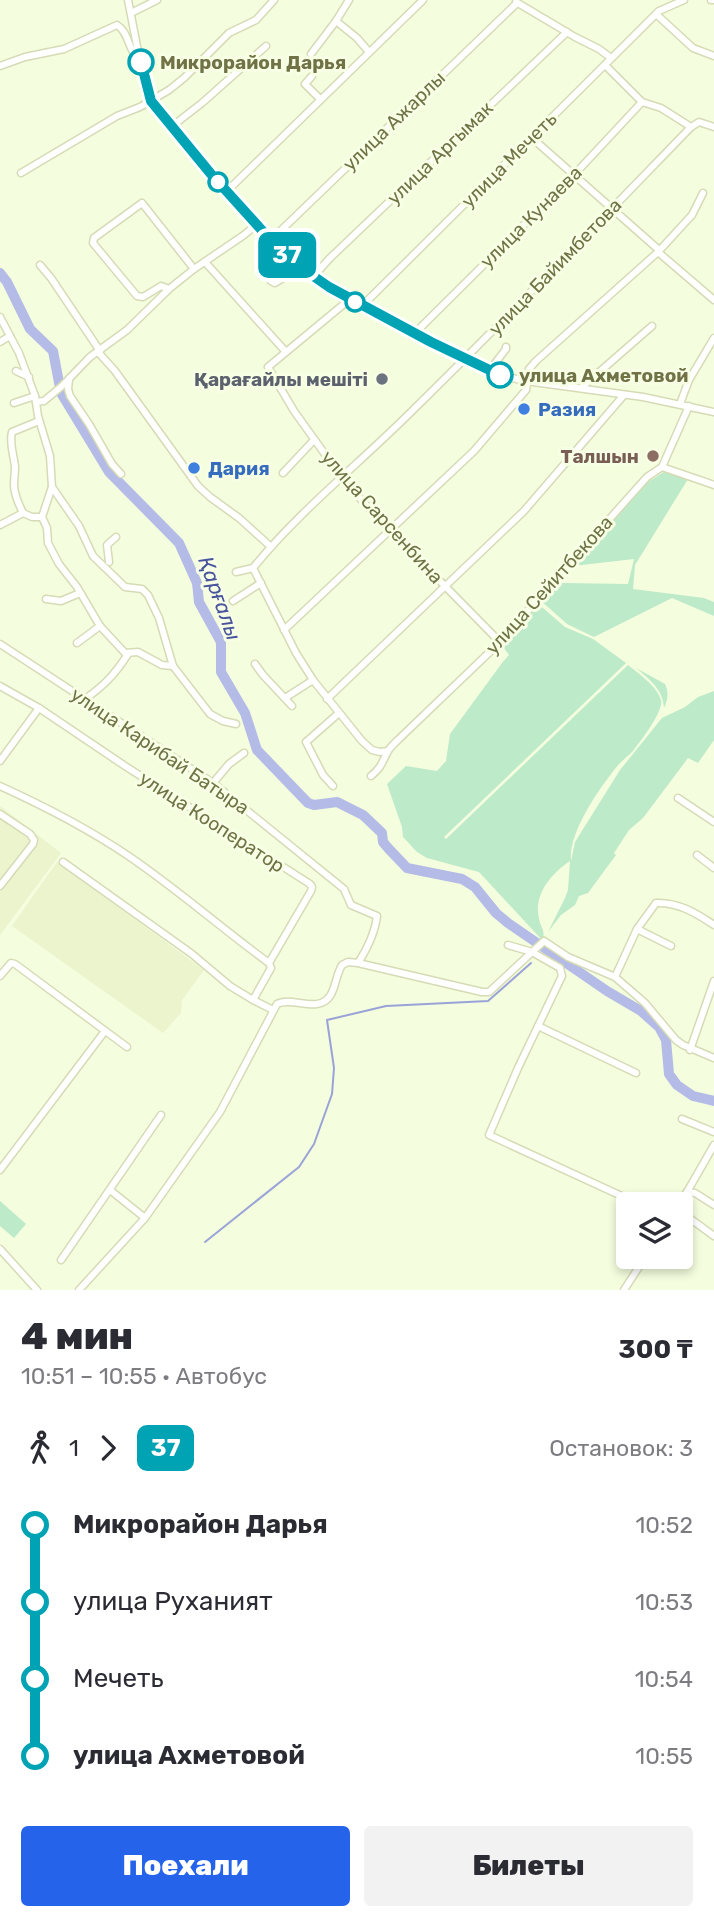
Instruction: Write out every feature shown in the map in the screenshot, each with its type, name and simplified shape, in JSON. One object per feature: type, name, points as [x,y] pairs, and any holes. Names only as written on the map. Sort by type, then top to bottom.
[{"type":"street","points":[[128,0],[151,101],[226,192],[256,225],[302,268],[362,306],[498,375],[680,404],[714,412]]},
{"type":"street","points":[[131,13],[157,0]]},
{"type":"street","points":[[21,173],[117,117],[151,101],[184,78],[229,33],[256,20],[274,0]]},
{"type":"street","points":[[311,54],[349,0]]},
{"type":"street","points":[[226,192],[423,0]]},
{"type":"street","name":"улица Мечеть","points":[[362,306],[669,0]]},
{"type":"street","points":[[684,0],[657,12],[693,48],[714,56]]},
{"type":"street","points":[[516,1],[611,58]]},
{"type":"street","name":"улица Ажарлы","points":[[271,240],[516,1]]},
{"type":"street","points":[[336,20],[369,52]]},
{"type":"street","points":[[0,66],[25,57],[64,49],[117,25],[124,31],[134,55],[140,59]]},
{"type":"street","name":"улица Аргымак","points":[[314,276],[567,32]]},
{"type":"street","points":[[171,127],[266,46]]},
{"type":"street","points":[[605,65],[645,102],[661,108],[691,127],[699,122],[714,127]]},
{"type":"street","points":[[312,76],[305,84],[320,99]]},
{"type":"street","name":"улица Кунаева","points":[[414,334],[645,102]]},
{"type":"street","name":"улица Байимбетова","points":[[253,568],[268,549],[464,360],[691,127]]},
{"type":"street","points":[[532,138],[714,300]]},
{"type":"street","points":[[284,630],[474,451],[526,390],[529,369],[536,361],[659,251],[692,215],[703,193]]},
{"type":"street","points":[[169,289],[160,286],[143,297],[137,296],[93,243],[93,238],[142,203],[194,269]]},
{"type":"street","points":[[14,404],[36,399],[44,401],[90,357],[127,330],[169,289],[256,225]]},
{"type":"street","points":[[205,262],[286,352]]},
{"type":"street","points":[[40,265],[198,486],[239,518],[268,549]]},
{"type":"street","points":[[271,281],[275,283],[302,268]]},
{"type":"street","name":"улица Сарсенбина","points":[[350,299],[268,367],[314,440],[342,478],[499,641]]},
{"type":"street","points":[[0,317],[29,377],[48,446],[52,487],[41,517],[47,528],[47,543],[100,626],[118,648],[128,654],[138,652],[162,665],[173,666]]},
{"type":"street","points":[[581,388],[652,326]]},
{"type":"street","points":[[0,342],[10,335]]},
{"type":"street","points":[[680,404],[689,380],[714,338]]},
{"type":"street","points":[[489,371],[506,347]]},
{"type":"street","points":[[16,371],[29,377]]},
{"type":"street","points":[[69,377],[69,396],[121,474]]},
{"type":"street","points":[[327,699],[524,511],[624,395]]},
{"type":"street","name":"улица Сейитбекова","points":[[371,776],[380,768],[388,751],[499,641],[647,477],[662,467],[690,406]]},
{"type":"street","points":[[39,421],[12,432],[10,437],[15,464],[14,485],[19,506],[23,513],[41,517]]},
{"type":"street","points":[[283,473],[314,440]]},
{"type":"street","points":[[662,467],[714,485]]},
{"type":"street","points":[[52,487],[79,526],[93,556],[108,562]]},
{"type":"street","points":[[0,525],[23,513]]},
{"type":"street","points":[[116,537],[107,545],[108,562],[125,587],[142,589],[148,595],[161,624],[173,666],[210,714],[223,722],[236,724]]},
{"type":"street","points":[[236,572],[253,568],[296,653],[327,699],[372,750],[388,751]]},
{"type":"street","points":[[233,601],[261,583]]},
{"type":"street","points":[[46,599],[61,601],[80,593]]},
{"type":"street","points":[[77,643],[100,626]]},
{"type":"street","name":"улица Карибай Батыра","points":[[0,644],[213,783],[345,889],[351,905],[377,916],[366,950],[358,963]]},
{"type":"street","points":[[85,699],[119,670],[128,654]]},
{"type":"street","points":[[255,664],[292,706]]},
{"type":"street","points":[[285,698],[313,680]]},
{"type":"street","name":"улица Кооператор","points":[[0,686],[39,708],[310,884],[311,891],[269,963],[271,968],[253,1000]]},
{"type":"street","points":[[0,761],[39,708]]},
{"type":"street","points":[[332,786],[323,775],[306,742],[339,713]]},
{"type":"street","points":[[213,783],[229,764],[244,752]]},
{"type":"street","points":[[0,786],[36,803],[128,856],[269,963]]},
{"type":"street","points":[[678,798],[714,822]]},
{"type":"street","points":[[0,814],[30,834],[34,840],[0,886]]},
{"type":"street","points":[[697,856],[714,868]]},
{"type":"street","points":[[63,862],[192,954],[230,986],[273,1010]]},
{"type":"street","points":[[615,977],[637,929],[656,903],[669,902],[714,925]]},
{"type":"street","points":[[637,929],[671,946]]},
{"type":"street","points":[[79,1290],[145,1217],[220,1112],[273,1010],[281,1002],[316,1004],[326,1000],[332,992],[342,965],[348,962],[482,992],[493,990],[544,942],[568,957],[615,977],[645,1003],[676,1040],[690,1049],[714,1058]]},
{"type":"street","points":[[508,945],[537,947],[563,971],[489,1135],[616,1193]]},
{"type":"street","points":[[0,976],[11,963],[15,964],[127,1047]]},
{"type":"street","points":[[690,1049],[714,981]]},
{"type":"street","points":[[538,1026],[636,1073]]},
{"type":"street","points":[[0,1170],[105,1031]]},
{"type":"street","points":[[61,1260],[161,1115]]},
{"type":"street","points":[[682,1119],[714,1132]]},
{"type":"street","points":[[687,1192],[714,1145]]},
{"type":"street","points":[[110,1190],[145,1217]]},
{"type":"street","points":[[693,1193],[714,1205]]},
{"type":"street","points":[[693,1221],[714,1236]]},
{"type":"street","points":[[0,1249],[37,1290]]},
{"type":"street","points":[[624,1290],[638,1269]]},
{"type":"shaded area","points":[[664,472],[688,479],[635,565],[633,589],[704,598],[714,602],[714,616],[672,598],[594,637],[567,624],[540,600],[557,584],[628,584],[634,559],[573,566],[648,482]]},
{"type":"shaded area","points":[[536,602],[565,627],[593,639],[626,663],[444,837],[446,839],[628,665],[656,690],[661,705],[646,734],[614,770],[585,814],[574,838],[571,861],[575,842],[620,770],[662,718],[714,691],[714,740],[698,763],[688,758],[643,818],[629,830],[614,853],[616,855],[588,893],[579,896],[575,905],[561,915],[548,932],[568,890],[570,861],[546,885],[541,893],[538,910],[543,941],[479,872],[427,858],[417,852],[403,837],[387,784],[406,766],[437,771],[446,761],[450,734],[509,655],[502,645],[505,637]]},
{"type":"shaded area","points":[[636,668],[665,684],[668,696],[664,708],[658,690]]},
{"type":"shaded area","points":[[0,806],[61,853],[0,935]]},
{"type":"shaded area","points":[[57,862],[204,970],[182,1000],[181,1013],[163,1033],[12,926]]},
{"type":"shaded area","points":[[0,1201],[26,1224],[14,1238],[0,1226]]},
{"type":"waterway","name":"Қарғалы","points":[[0,273],[30,329],[53,351],[61,393],[109,472],[179,543],[197,583],[199,602],[221,642],[221,672],[245,713],[257,750],[308,803],[314,805],[337,802],[363,815],[382,833],[383,842],[407,868],[462,879],[475,887],[508,923],[641,1011],[659,1027],[666,1040],[669,1074],[677,1085],[693,1096],[714,1101]]},
{"type":"waterway","points":[[205,1242],[299,1167],[314,1144],[332,1094],[334,1068],[327,1020],[386,1006],[488,1001],[531,963]]},
{"type":"bus line","name":"37","points":[[141,62],[151,101],[179,137],[277,247],[329,287],[464,360],[500,375]]},
{"type":"place","name":"Микрорайон Дарья","points":[[141,62]]},
{"type":"place","name":"улица Ахметовой","points":[[500,375]]},
{"type":"place","name":"Қарағайлы мешіті","points":[[382,379]]},
{"type":"place","name":"Разия","points":[[524,409]]},
{"type":"place","name":"Талшын","points":[[653,456]]},
{"type":"place","name":"Дария","points":[[194,468]]}]
